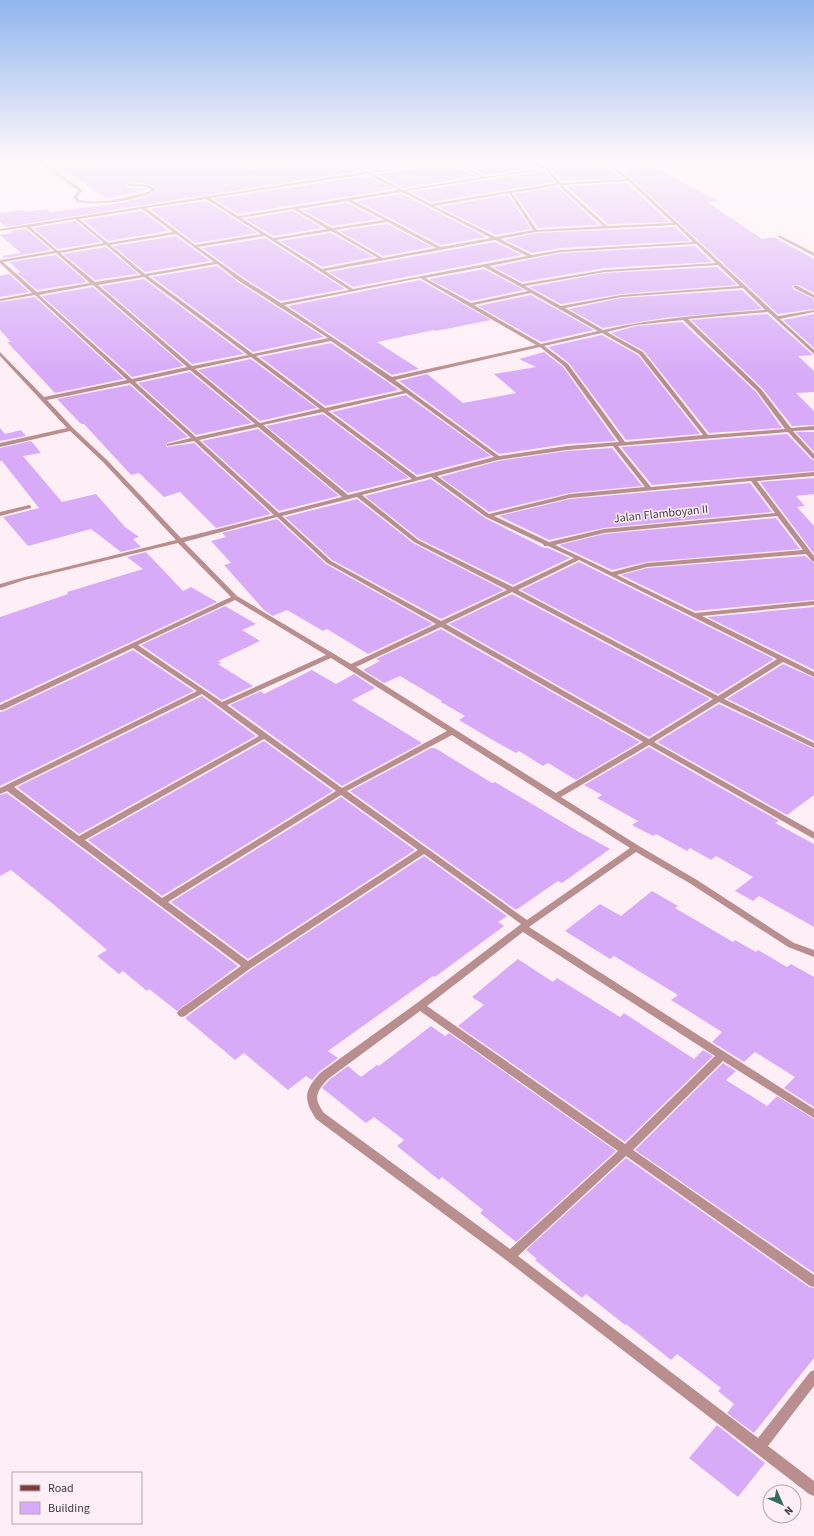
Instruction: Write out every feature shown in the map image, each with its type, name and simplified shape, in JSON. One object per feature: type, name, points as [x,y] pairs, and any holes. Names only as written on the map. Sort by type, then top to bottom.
[{"type":"street","points":[[34,232],[191,368],[346,497]]},
{"type":"street","points":[[92,232],[144,275],[416,479]]},
{"type":"street","points":[[260,232],[352,290]]},
{"type":"street","points":[[273,239],[320,232]]},
{"type":"street","points":[[334,232],[382,259]]},
{"type":"street","points":[[407,232],[439,248]]},
{"type":"street","points":[[483,232],[530,256]]},
{"type":"street","points":[[322,270],[532,232]]},
{"type":"street","points":[[684,232],[814,353]]},
{"type":"street","points":[[0,261],[176,233],[217,263],[391,379],[498,458]]},
{"type":"street","points":[[194,246],[265,235]]},
{"type":"street","points":[[779,236],[814,255]]},
{"type":"street","points":[[279,305],[530,256],[584,249],[696,243]]},
{"type":"street","points":[[0,261],[329,562],[814,836]]},
{"type":"street","points":[[0,300],[217,263]]},
{"type":"street","points":[[520,286],[605,271],[719,264]]},
{"type":"street","points":[[484,265],[641,353],[708,437]]},
{"type":"street","points":[[421,277],[540,345],[566,365],[623,443]]},
{"type":"street","points":[[796,287],[814,297]]},
{"type":"street","points":[[560,308],[621,296],[743,288]]},
{"type":"street","points":[[470,305],[532,292]]},
{"type":"street","points":[[391,379],[636,324],[684,318],[769,311]]},
{"type":"street","points":[[776,318],[814,311]]},
{"type":"street","points":[[684,318],[759,390],[789,430],[814,457]]},
{"type":"street","points":[[43,399],[332,339]]},
{"type":"street","points":[[0,353],[72,429],[105,460],[179,541],[236,597],[352,667],[452,732],[557,796],[636,848],[694,882],[791,945],[814,954]]},
{"type":"street","points":[[169,445],[408,392]]},
{"type":"street","points":[[0,586],[96,560],[179,541],[498,458],[536,452],[623,443],[814,428]]},
{"type":"street","points":[[0,445],[72,429]]},
{"type":"street","points":[[614,444],[649,488]]},
{"type":"street","points":[[488,516],[570,496],[814,474]]},
{"type":"street","points":[[432,475],[488,516],[546,545],[579,558],[612,574],[814,675]]},
{"type":"street","points":[[752,479],[814,560]]},
{"type":"street","points":[[357,494],[416,541],[513,590],[719,699],[814,746]]},
{"type":"street","points":[[0,514],[29,507]]},
{"type":"street","name":"Jalan Flamboyan II","points":[[546,545],[611,530],[779,514]]},
{"type":"street","points":[[612,574],[647,565],[808,552]]},
{"type":"street","points":[[352,667],[579,558]]},
{"type":"street","points":[[0,708],[236,597]]},
{"type":"street","points":[[696,615],[814,603]]},
{"type":"street","points":[[133,645],[202,691],[342,791],[424,850],[525,926],[814,1114]]},
{"type":"street","points":[[222,706],[332,655]]},
{"type":"street","points":[[557,796],[649,742],[783,659]]},
{"type":"street","points":[[202,691],[4,789],[79,840],[248,966]]},
{"type":"street","points":[[162,902],[342,791],[452,732]]},
{"type":"street","points":[[79,840],[264,736]]},
{"type":"street","points":[[636,848],[525,926],[420,1006],[324,1076],[314,1087],[310,1096],[313,1106],[320,1116],[510,1256],[814,1489]]},
{"type":"street","points":[[182,1013],[248,966],[424,850]]},
{"type":"street","points":[[420,1006],[814,1282]]},
{"type":"street","points":[[510,1256],[626,1150],[722,1055]]},
{"type":"street","points":[[759,1447],[814,1376]]},
{"type":"building","points":[[12,232],[29,232],[51,250],[4,258],[2,256],[21,253],[0,235],[13,233]]},
{"type":"building","points":[[37,232],[88,232],[101,242],[58,249]]},
{"type":"building","points":[[97,232],[165,232],[108,241]]},
{"type":"building","points":[[180,232],[255,232],[257,233],[195,243]]},
{"type":"building","points":[[266,232],[300,232],[273,236]]},
{"type":"building","points":[[340,232],[402,232],[432,247],[383,256]]},
{"type":"building","points":[[416,232],[476,232],[486,237],[441,245]]},
{"type":"building","points":[[489,232],[515,232],[496,235]]},
{"type":"building","points":[[680,232],[690,241],[561,248],[532,253],[505,240],[536,233]]},
{"type":"building","points":[[689,232],[751,232],[762,239],[774,237],[814,259],[814,293],[799,285],[792,286],[793,289],[814,299],[814,309],[778,314]]},
{"type":"building","points":[[331,233],[374,257],[322,267],[280,241]]},
{"type":"building","points":[[176,236],[210,261],[145,272],[113,246]]},
{"type":"building","points":[[265,238],[345,289],[281,301],[244,278],[202,248]]},
{"type":"building","points":[[495,242],[522,255],[353,287],[329,272]]},
{"type":"building","points":[[695,246],[712,262],[605,268],[522,282],[493,267],[561,253]]},
{"type":"building","points":[[106,247],[138,274],[95,280],[63,254]]},
{"type":"building","points":[[56,255],[87,282],[37,290],[17,273],[20,272],[9,262]]},
{"type":"building","points":[[217,266],[238,282],[324,337],[253,352],[152,277]]},
{"type":"building","points":[[717,267],[737,285],[621,294],[561,304],[529,287],[605,273]]},
{"type":"building","points":[[484,269],[524,290],[471,301],[429,279]]},
{"type":"building","points":[[9,274],[29,292],[0,297],[0,276]]},
{"type":"building","points":[[144,279],[244,354],[192,364],[101,286]]},
{"type":"building","points":[[420,280],[491,320],[377,342],[419,369],[392,375],[288,306]]},
{"type":"building","points":[[93,287],[184,366],[132,377],[42,296]]},
{"type":"building","points":[[742,290],[762,309],[664,318],[603,328],[569,309],[621,298]]},
{"type":"building","points":[[531,295],[594,330],[541,342],[478,306]]},
{"type":"building","points":[[35,297],[124,379],[55,393],[7,342],[11,342],[0,330],[0,302]]},
{"type":"building","points":[[767,314],[813,355],[798,356],[814,371],[814,392],[796,393],[814,411],[814,425],[792,426],[762,388],[691,320]]},
{"type":"building","points":[[814,314],[814,348],[783,320]]},
{"type":"building","points":[[682,322],[756,392],[782,428],[709,433],[644,351],[611,333],[636,326]]},
{"type":"building","points":[[602,335],[638,355],[700,434],[626,440],[569,363],[548,347]]},
{"type":"building","points":[[331,343],[399,390],[325,406],[260,357]]},
{"type":"building","points":[[544,352],[563,367],[616,441],[567,444],[499,454],[399,381],[427,374],[463,403],[516,393],[494,374],[536,367],[519,359]]},
{"type":"building","points":[[251,359],[317,408],[260,421],[198,370]]},
{"type":"building","points":[[190,372],[252,423],[196,435],[138,383]]},
{"type":"building","points":[[130,385],[188,437],[167,443],[166,447],[194,443],[271,514],[216,528],[180,492],[164,497],[139,473],[131,475],[84,424],[81,424],[57,399]]},
{"type":"building","points":[[406,395],[491,456],[417,475],[332,412]]},
{"type":"building","points":[[323,414],[409,478],[348,493],[266,426]]},
{"type":"building","points":[[0,428],[5,434],[21,430],[26,436],[0,441]]},
{"type":"building","points":[[258,429],[339,496],[279,511],[202,441]]},
{"type":"building","points":[[796,432],[814,432],[814,452]]},
{"type":"building","points":[[787,434],[811,459],[814,460],[814,471],[652,485],[621,447]]},
{"type":"building","points":[[31,441],[41,453],[23,456],[62,502],[96,494],[125,527],[139,537],[133,539],[141,547],[121,552],[91,529],[28,546],[3,517],[39,508],[2,461],[0,461],[0,448]]},
{"type":"building","points":[[612,448],[642,486],[570,493],[489,512],[440,477],[498,461],[567,451]]},
{"type":"building","points":[[814,478],[814,494],[796,496],[805,506],[797,507],[814,526],[814,554],[760,482]]},
{"type":"building","points":[[431,479],[485,518],[544,548],[548,548],[570,558],[513,585],[419,539],[365,496]]},
{"type":"building","points":[[750,483],[772,512],[604,528],[549,540],[499,516],[570,499]]},
{"type":"building","points":[[357,499],[413,543],[504,590],[441,619],[332,560],[285,517]]},
{"type":"building","points":[[776,518],[800,549],[647,562],[612,570],[559,545],[604,534]]},
{"type":"building","points":[[277,519],[326,564],[433,624],[368,654],[327,629],[323,631],[287,610],[273,616],[264,610],[224,565],[231,563],[211,541],[226,537],[222,533]]},
{"type":"building","points":[[146,552],[183,591],[191,587],[217,602],[0,703],[0,617],[68,594],[67,592],[143,569],[127,557]]},
{"type":"building","points":[[805,556],[814,563],[814,600],[695,611],[621,575],[647,568]]},
{"type":"building","points":[[579,562],[774,659],[718,694],[521,590]]},
{"type":"building","points":[[512,594],[710,699],[649,737],[449,624]]},
{"type":"building","points":[[225,606],[256,624],[242,630],[260,641],[218,661],[222,663],[218,664],[253,686],[222,700],[141,645]]},
{"type":"building","points":[[814,607],[814,670],[707,617]]},
{"type":"building","points":[[441,629],[640,742],[576,780],[548,763],[543,766],[519,751],[516,753],[489,738],[459,720],[465,716],[400,676],[384,683],[363,670],[380,661],[376,659]]},
{"type":"building","points":[[133,650],[194,691],[0,786],[0,712]]},
{"type":"building","points":[[783,664],[814,678],[814,741],[727,699]]},
{"type":"building","points":[[312,670],[336,684],[354,674],[375,688],[352,700],[422,743],[342,786],[230,705],[261,691],[264,694]]},
{"type":"building","points":[[202,696],[256,736],[79,834],[17,787]]},
{"type":"building","points":[[719,704],[814,749],[814,795],[787,815],[657,742]]},
{"type":"building","points":[[264,741],[333,791],[162,896],[88,840]]},
{"type":"building","points":[[649,747],[779,821],[775,823],[814,844],[814,927],[759,896],[753,901],[735,891],[753,877],[716,856],[711,860],[690,848],[687,851],[656,834],[653,836],[632,825],[638,821],[597,798],[602,795],[584,785]]},
{"type":"building","points":[[431,748],[435,748],[492,783],[495,782],[610,849],[562,883],[558,881],[516,910],[350,791]]},
{"type":"building","points":[[7,793],[238,966],[177,1011],[149,989],[147,991],[123,971],[119,974],[97,956],[107,950],[53,904],[11,870],[0,876],[0,795]]},
{"type":"building","points":[[341,797],[415,850],[248,959],[171,902]]},
{"type":"building","points":[[424,856],[507,916],[498,922],[504,926],[435,977],[433,976],[328,1051],[338,1058],[319,1072],[312,1080],[306,1076],[288,1090],[244,1053],[235,1060],[185,1018],[252,969]]},
{"type":"building","points":[[652,891],[678,906],[675,908],[733,942],[735,940],[756,952],[758,950],[787,967],[791,964],[814,977],[814,1107],[784,1088],[795,1077],[755,1052],[744,1062],[712,1042],[722,1032],[671,1000],[678,995],[614,956],[610,959],[565,931],[600,904],[621,916]]},
{"type":"building","points":[[518,959],[553,982],[557,978],[620,1017],[624,1013],[694,1059],[703,1050],[713,1056],[625,1142],[458,1026],[484,1005],[472,997]]},
{"type":"building","points":[[431,1026],[445,1036],[449,1033],[616,1151],[516,1242],[480,1213],[483,1210],[442,1177],[439,1180],[397,1146],[404,1140],[374,1117],[366,1123],[322,1088],[329,1080],[348,1066],[361,1077],[377,1065],[379,1066]]},
{"type":"building","points":[[723,1063],[736,1071],[726,1080],[767,1106],[777,1096],[814,1119],[814,1273],[635,1150]]},
{"type":"building","points":[[626,1158],[809,1287],[814,1288],[814,1358],[754,1433],[727,1413],[734,1404],[718,1391],[721,1388],[677,1354],[671,1360],[586,1294],[582,1298],[535,1260],[537,1259],[526,1250]]},
{"type":"building","points":[[717,1425],[765,1463],[738,1497],[689,1458]]}]
